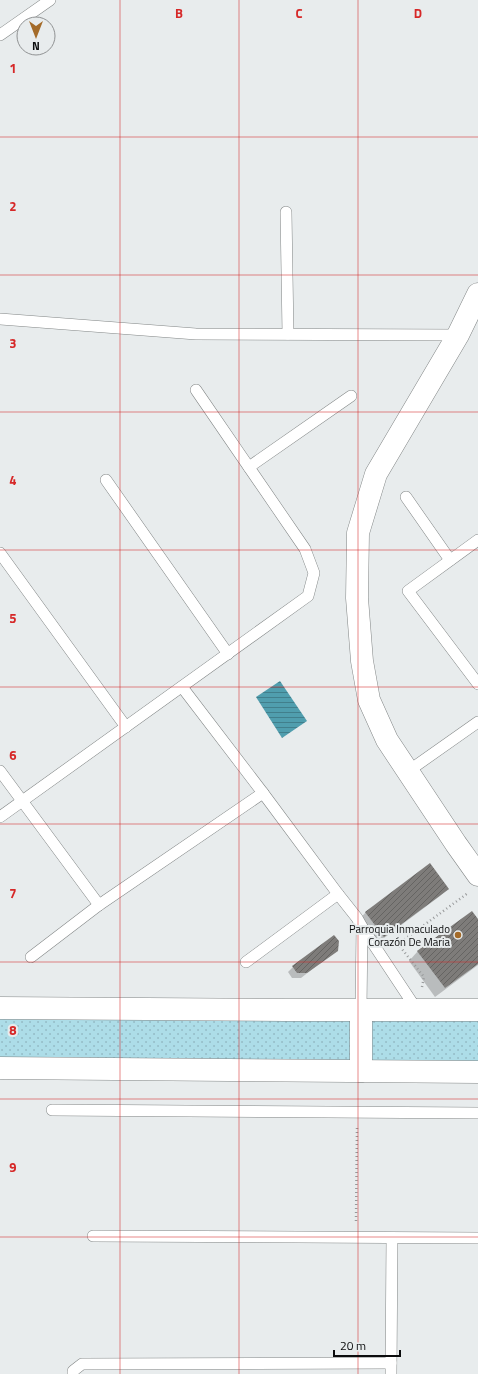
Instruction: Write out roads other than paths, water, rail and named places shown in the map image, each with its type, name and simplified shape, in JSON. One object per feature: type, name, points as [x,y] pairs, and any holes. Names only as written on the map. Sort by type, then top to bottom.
[{"type":"main road","points":[[475,883],[387,740],[369,700],[362,661],[357,598],[358,533],[376,474],[458,335],[478,294]]},
{"type":"main road","points":[[0,1008],[478,1010]]},
{"type":"main road","points":[[361,1010],[361,1071]]},
{"type":"main road","points":[[0,1068],[478,1072]]},
{"type":"lane","points":[[0,36],[50,0]]},
{"type":"lane","points":[[286,212],[288,334]]},
{"type":"lane","points":[[0,319],[196,334],[458,335]]},
{"type":"lane","points":[[0,817],[308,596],[314,573],[305,549],[196,390]]},
{"type":"lane","points":[[249,467],[352,396]]},
{"type":"lane","points":[[106,480],[228,654]]},
{"type":"lane","points":[[406,497],[450,560]]},
{"type":"lane","points":[[478,540],[408,591],[478,684]]},
{"type":"lane","points":[[0,554],[126,727]]},
{"type":"lane","points":[[182,687],[357,918],[417,1010]]},
{"type":"lane","points":[[408,772],[478,722]]},
{"type":"lane","points":[[0,771],[99,905]]},
{"type":"lane","points":[[31,957],[99,905],[263,793]]},
{"type":"lane","points":[[246,962],[338,894]]},
{"type":"lane","points":[[361,1010],[362,927]]},
{"type":"lane","points":[[52,1110],[478,1113]]},
{"type":"lane","points":[[93,1236],[478,1238]]},
{"type":"lane","points":[[73,1374],[73,1371],[82,1364],[391,1368],[392,1238]]},
{"type":"place","name":"Parroquia Inmaculado Corazón De Maria","points":[[458,935]]}]
